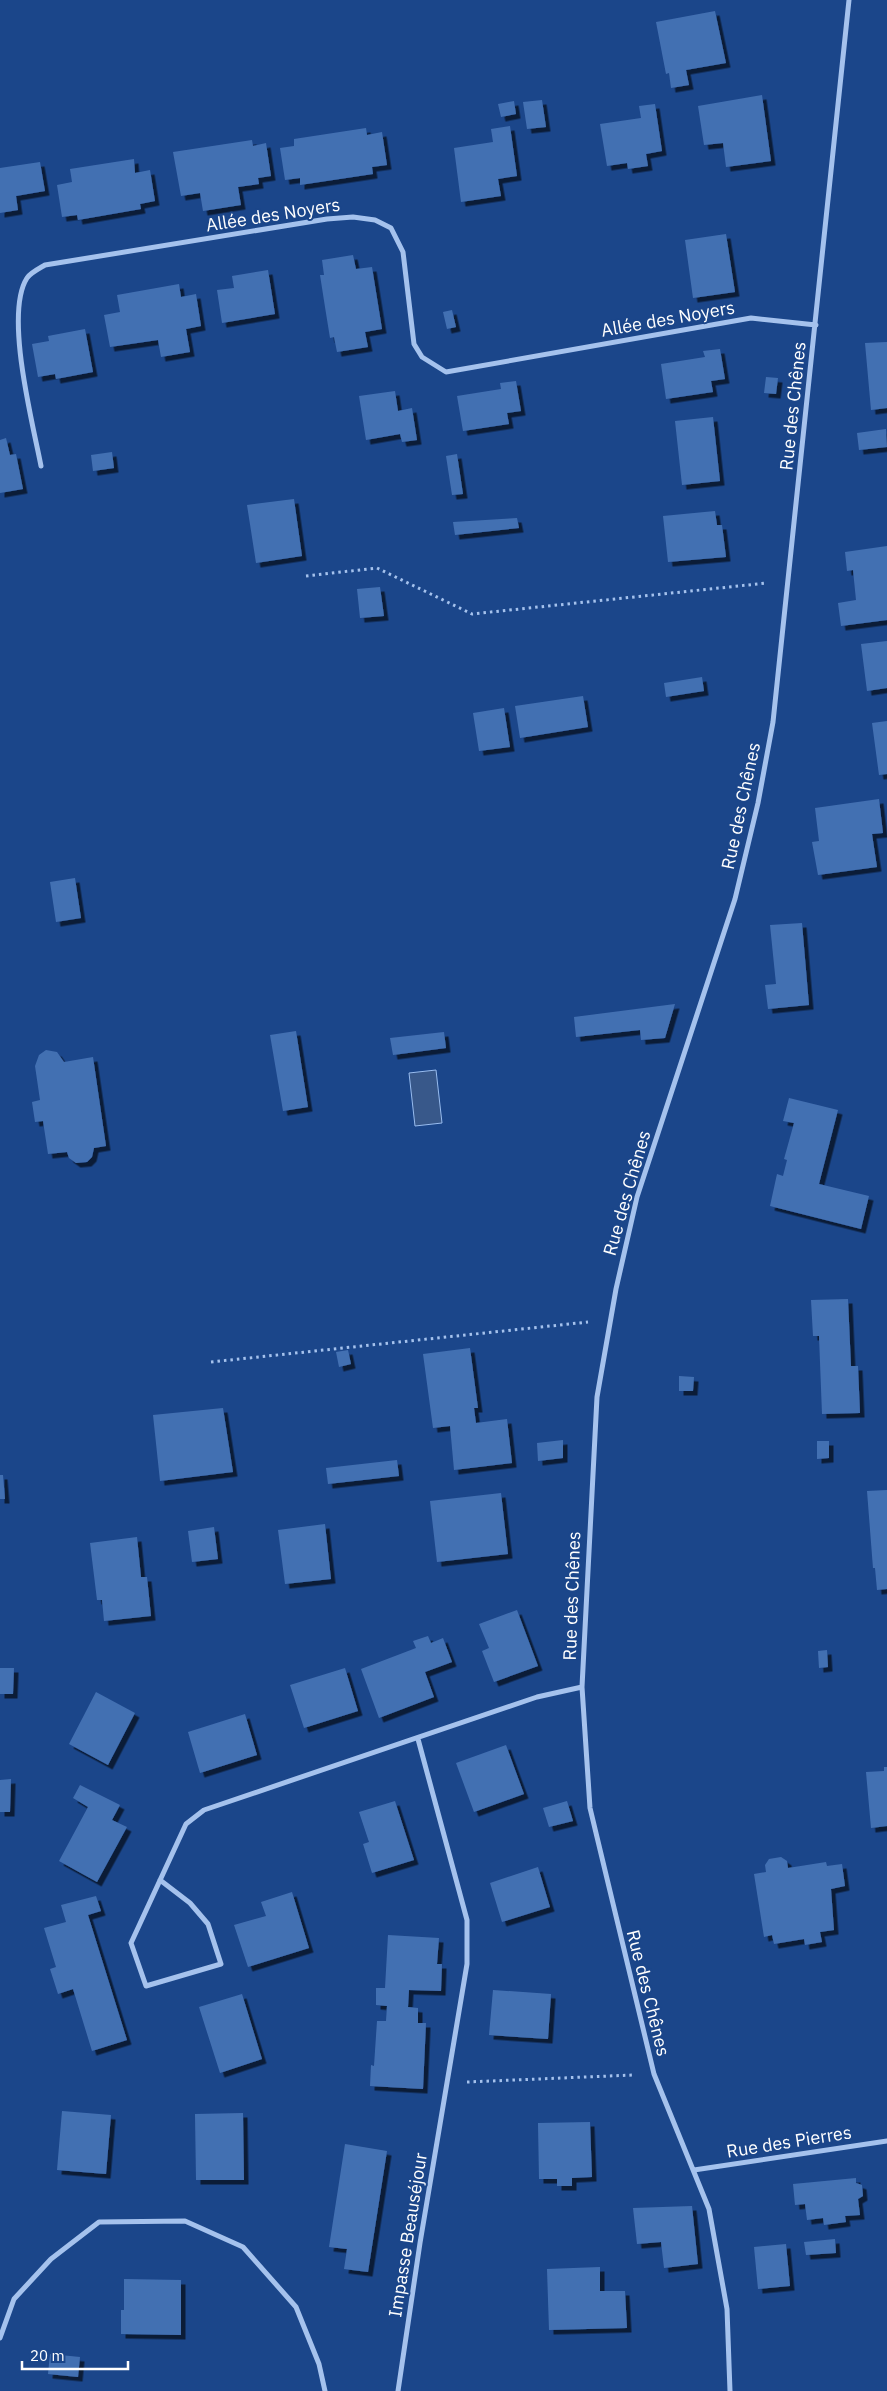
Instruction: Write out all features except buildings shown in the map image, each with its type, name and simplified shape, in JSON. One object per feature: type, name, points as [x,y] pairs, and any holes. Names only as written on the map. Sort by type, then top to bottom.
[{"type":"street","name":"Rue des Chênes","points":[[730,2391],[727,2309],[708,2210],[694,2170],[654,2074],[590,1808],[582,1687],[596,1397],[610,1320],[637,1197],[735,899],[758,802],[772,722],[788,581],[849,0]]},
{"type":"street","name":"Allée des Noyers","points":[[41,466],[18,344],[19,306],[27,277],[45,264],[327,220],[353,217],[375,220],[391,228],[403,252],[414,344],[422,358],[446,372],[750,318],[816,325]]},
{"type":"street","points":[[160,1880],[190,1903],[208,1924],[222,1964],[146,1986],[131,1943],[160,1880],[186,1824],[204,1810],[418,1739],[537,1697],[582,1687]]},
{"type":"street","name":"Impasse Beauséjour","points":[[398,2391],[446,2082],[459,2020],[467,1964],[467,1920],[418,1739]]},
{"type":"street","name":"Rue des Pierres","points":[[694,2170],[887,2141]]},
{"type":"street","points":[[0,2338],[14,2299],[51,2259],[99,2222],[185,2221],[243,2247],[296,2307],[319,2364],[325,2391]]},
{"type":"path","points":[[306,576],[377,568],[472,614],[788,581]]},
{"type":"path","points":[[211,1362],[610,1320]]},
{"type":"path","points":[[446,2082],[654,2074]]},
{"type":"water","points":[[436,1070],[442,1123],[415,1126],[409,1073]]}]
